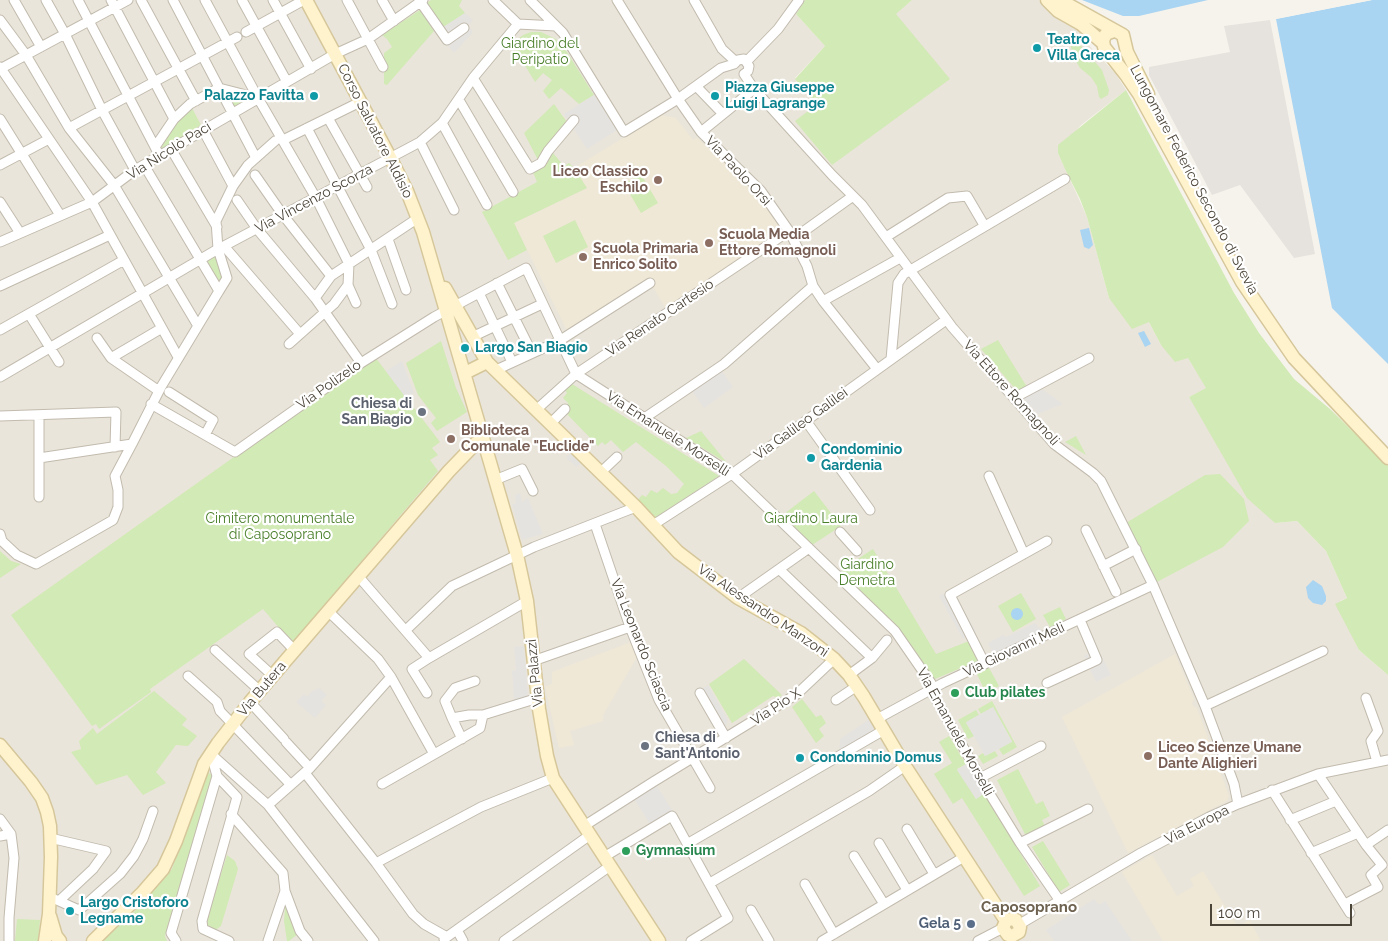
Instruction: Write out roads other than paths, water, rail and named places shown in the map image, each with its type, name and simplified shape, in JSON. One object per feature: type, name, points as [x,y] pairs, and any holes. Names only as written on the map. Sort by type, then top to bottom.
[{"type":"street","points":[[14,0],[40,47]]},
{"type":"street","points":[[46,0],[135,170]]},
{"type":"street","points":[[78,0],[157,152]]},
{"type":"street","points":[[128,0],[113,4],[90,21],[0,68],[92,202],[178,357]]},
{"type":"street","points":[[141,0],[196,101]]},
{"type":"street","points":[[173,0],[256,158]]},
{"type":"street","points":[[205,0],[279,140],[316,198],[349,264],[348,284],[356,304]]},
{"type":"street","points":[[242,0],[287,82]]},
{"type":"street","points":[[272,0],[311,69]]},
{"type":"street","points":[[246,32],[305,0]]},
{"type":"street","name":"Corso Salvatore Aldisio","points":[[305,0],[391,159],[418,218],[433,266],[451,308]]},
{"type":"street","points":[[347,0],[383,67]]},
{"type":"street","points":[[382,0],[394,21]]},
{"type":"street","points":[[493,0],[518,24],[556,26]]},
{"type":"street","points":[[530,0],[563,33],[624,132],[678,99],[721,68],[741,59],[747,61]]},
{"type":"street","name":"Via Paolo Orsi","points":[[617,0],[678,99],[701,132],[761,192],[791,235],[807,266],[813,286],[822,301],[877,369]]},
{"type":"street","points":[[694,0],[722,49],[735,62],[735,72],[744,74],[749,68],[747,61]]},
{"type":"street","points":[[747,61],[778,29],[799,0]]},
{"type":"street","name":"Lungomare Federico Secondo di Svevia","points":[[1047,0],[1058,11],[1081,24],[1105,46],[1139,94],[1242,282],[1294,358],[1388,458]]},
{"type":"street","points":[[1060,0],[1114,30],[1123,35],[1124,44],[1118,52],[1112,52],[1105,46],[1106,34],[1114,30]]},
{"type":"street","points":[[421,1],[447,40],[464,28]]},
{"type":"street","name":"Via Nicolò Paci","points":[[0,242],[92,202],[144,165],[157,152],[170,149],[335,54],[368,39],[421,1]]},
{"type":"street","points":[[113,4],[174,119]]},
{"type":"street","points":[[0,20],[26,56],[69,128],[114,186],[198,326]]},
{"type":"street","name":"Via Vincenzo Scorza","points":[[0,377],[221,248],[420,142],[442,123],[473,78],[518,24]]},
{"type":"street","points":[[69,128],[237,37]]},
{"type":"street","name":"Lungomare Federico Secondo di Svevia","points":[[1124,44],[1139,78],[1266,315]]},
{"type":"street","name":"Via Ettore Romagnoli","points":[[744,74],[754,89],[832,175],[862,205],[946,320],[1054,444],[1101,481],[1153,585],[1205,706],[1234,784],[1238,804]]},
{"type":"street","points":[[473,78],[530,170],[541,163],[574,120]]},
{"type":"street","points":[[696,86],[722,114]]},
{"type":"street","points":[[157,152],[174,119],[196,101],[219,88],[258,98]]},
{"type":"street","points":[[701,132],[754,89]]},
{"type":"street","points":[[458,100],[513,192]]},
{"type":"street","points":[[1,537],[17,555],[36,564],[113,520],[118,507],[118,490],[115,476],[158,391],[227,278],[216,221],[233,186],[248,165],[279,140],[360,102]]},
{"type":"street","points":[[328,118],[368,187]]},
{"type":"street","points":[[0,119],[60,216]]},
{"type":"street","points":[[442,123],[487,205]]},
{"type":"street","points":[[307,128],[371,250],[392,304]]},
{"type":"street","points":[[203,130],[233,186]]},
{"type":"street","points":[[0,165],[49,139]]},
{"type":"street","points":[[420,142],[454,210]]},
{"type":"street","points":[[170,149],[217,227]]},
{"type":"street","points":[[144,165],[220,291]]},
{"type":"street","points":[[255,175],[283,215],[331,276]]},
{"type":"street","points":[[891,359],[898,284],[904,274],[1065,179]]},
{"type":"street","name":"Via Renato Cartesio","points":[[536,410],[576,374],[852,196]]},
{"type":"street","points":[[886,237],[948,198],[967,196],[984,226]]},
{"type":"street","points":[[237,200],[257,229],[315,298],[361,363]]},
{"type":"street","points":[[0,202],[20,233]]},
{"type":"street","points":[[315,298],[331,276],[388,240],[418,218]]},
{"type":"street","points":[[0,286],[110,235]]},
{"type":"street","points":[[388,240],[406,290]]},
{"type":"street","points":[[221,248],[300,334]]},
{"type":"street","points":[[822,301],[900,258]]},
{"type":"street","points":[[0,330],[124,260]]},
{"type":"street","name":"Via Polizelo","points":[[151,404],[235,452],[361,363],[451,308],[526,268],[542,304]]},
{"type":"street","points":[[497,283],[532,353]]},
{"type":"street","points":[[466,377],[491,365],[512,362],[559,341],[650,283]]},
{"type":"street","points":[[289,344],[334,304],[348,284]]},
{"type":"street","points":[[644,418],[724,364],[813,286]]},
{"type":"street","points":[[479,293],[512,362]]},
{"type":"street","points":[[472,337],[542,304],[576,374]]},
{"type":"street","name":"Via Alessandro Manzoni","points":[[451,308],[491,365],[636,507],[678,552],[738,598],[801,633],[834,659],[849,675],[964,857],[1004,925]]},
{"type":"street","name":"Via Palazzi","points":[[451,308],[466,377],[487,454],[518,554],[527,602],[533,661],[547,756],[553,778],[658,941]]},
{"type":"street","points":[[29,314],[59,362]]},
{"type":"street","name":"Via Galileo Galilei","points":[[653,525],[732,474],[946,320]]},
{"type":"street","points":[[111,358],[162,328]]},
{"type":"street","points":[[97,338],[111,358],[158,391]]},
{"type":"street","points":[[1014,398],[1089,358]]},
{"type":"street","name":"Via Emanuele Morselli","points":[[576,374],[732,474],[895,631],[931,684],[933,694],[980,778],[1020,843],[1060,901]]},
{"type":"street","points":[[169,392],[213,420],[205,435]]},
{"type":"street","points":[[550,424],[565,409]]},
{"type":"street","points":[[0,416],[116,412],[115,447]]},
{"type":"street","points":[[38,415],[39,497]]},
{"type":"street","points":[[806,421],[870,510]]},
{"type":"street","name":"Via Butera","points":[[95,938],[143,892],[163,869],[176,841],[204,764],[250,702],[458,462],[476,443],[483,439]]},
{"type":"street","points":[[39,458],[132,444]]},
{"type":"street","points":[[458,462],[487,454]]},
{"type":"street","points":[[600,472],[617,457]]},
{"type":"street","points":[[495,480],[522,469],[533,491]]},
{"type":"street","points":[[989,476],[1024,554]]},
{"type":"street","points":[[406,630],[452,586],[518,554],[636,507]]},
{"type":"street","name":"Via Leonardo Sciascia","points":[[595,524],[630,627],[659,700],[710,788]]},
{"type":"street","points":[[1086,530],[1116,592]]},
{"type":"street","points":[[840,532],[857,552]]},
{"type":"street","points":[[985,664],[950,595],[1047,541]]},
{"type":"street","points":[[738,598],[809,548]]},
{"type":"street","points":[[1104,566],[1136,549]]},
{"type":"street","points":[[779,570],[872,658]]},
{"type":"street","points":[[359,577],[429,658]]},
{"type":"street","name":"Via Giovanni Meli","points":[[687,844],[880,724],[932,689],[1153,585]]},
{"type":"street","points":[[427,693],[412,669],[527,602]]},
{"type":"street","points":[[328,611],[378,659],[434,754]]},
{"type":"street","points":[[1047,683],[1097,660],[1080,620]]},
{"type":"street","points":[[533,661],[630,627]]},
{"type":"street","points":[[273,676],[249,654],[276,632],[294,651]]},
{"type":"street","points":[[849,675],[872,658],[887,640]]},
{"type":"street","points":[[215,650],[260,691]]},
{"type":"street","points":[[1205,706],[1323,651]]},
{"type":"street","name":"Via Pio X","points":[[444,939],[653,782],[797,694],[834,659]]},
{"type":"street","points":[[188,676],[217,702],[220,711],[291,785]]},
{"type":"street","points":[[268,805],[308,771],[390,677]]},
{"type":"street","points":[[462,739],[444,701],[454,688],[475,680]]},
{"type":"street","points":[[836,700],[857,686]]},
{"type":"street","points":[[700,693],[726,738]]},
{"type":"street","points":[[452,718],[483,715],[538,698]]},
{"type":"street","points":[[1366,698],[1378,731],[1371,741],[1377,762]]},
{"type":"street","points":[[250,702],[285,741],[413,914],[444,939]]},
{"type":"street","points":[[382,784],[480,728],[483,715]]},
{"type":"street","points":[[0,745],[21,768],[42,798],[47,812],[55,899],[49,914],[45,941]]},
{"type":"street","points":[[980,778],[1041,746]]},
{"type":"street","points":[[211,754],[217,776],[237,797],[202,921],[203,929],[229,941]]},
{"type":"street","points":[[211,754],[268,805],[374,941]]},
{"type":"street","name":"Via Europa","points":[[1022,932],[1060,901],[1141,853],[1209,817],[1272,790],[1318,774],[1388,760]]},
{"type":"street","points":[[710,883],[869,791],[905,766]]},
{"type":"street","points":[[1318,774],[1382,866],[1371,875],[1378,887],[1345,904]]},
{"type":"street","points":[[176,941],[171,933],[217,776]]},
{"type":"street","points":[[376,863],[481,807],[553,778]]},
{"type":"street","points":[[1272,790],[1350,913]]},
{"type":"street","points":[[1290,820],[1336,801]]},
{"type":"street","points":[[1020,843],[1088,809]]},
{"type":"street","points":[[55,899],[79,910],[86,905],[120,874],[129,862],[143,839],[153,811]]},
{"type":"street","points":[[231,814],[283,873],[285,892],[300,931],[308,941]]},
{"type":"street","points":[[504,941],[607,861],[672,816],[728,918],[691,941]]},
{"type":"street","points":[[0,819],[11,834],[14,858],[9,941]]},
{"type":"street","points":[[907,829],[934,874]]},
{"type":"street","points":[[1366,845],[1388,830]]},
{"type":"street","points":[[1311,853],[1358,833]]},
{"type":"street","points":[[0,836],[11,834]]},
{"type":"street","points":[[50,838],[106,851],[75,886],[55,899]]},
{"type":"street","points":[[879,843],[907,890]]},
{"type":"street","points":[[854,856],[884,904]]},
{"type":"street","points":[[822,941],[964,857]]},
{"type":"street","points":[[805,884],[834,934]]},
{"type":"street","points":[[268,941],[285,892]]},
{"type":"street","points":[[751,910],[769,941]]},
{"type":"street","points":[[49,914],[52,927],[60,941]]},
{"type":"street","points":[[978,941],[1004,925],[1008,935],[1012,936],[1022,932]]},
{"type":"street","points":[[457,930],[463,941]]},
{"type":"street","points":[[84,941],[95,938]]},
{"type":"water","points":[[1082,0],[1208,0],[1139,16],[1123,16]]},
{"type":"water","points":[[1372,0],[1388,0],[1388,364],[1332,308],[1276,19]]},
{"type":"water","points":[[1089,228],[1093,245],[1089,249],[1084,247],[1080,230]]},
{"type":"water","points":[[1144,331],[1151,344],[1145,347],[1138,333]]},
{"type":"water","points":[[1313,580],[1322,586],[1326,596],[1326,601],[1322,605],[1313,603],[1308,598],[1306,587]]},
{"type":"water","points":[[1017,608],[1023,614],[1017,620],[1011,614]]},
{"type":"place","name":"Teatro Villa Greca","points":[[1037,48]]},
{"type":"place","name":"Palazzo Favitta","points":[[314,96]]},
{"type":"place","name":"Piazza Giuseppe Luigi Lagrange","points":[[715,96]]},
{"type":"place","name":"Liceo Classico Eschilo","points":[[658,180]]},
{"type":"place","name":"Scuola Media Ettore Romagnoli","points":[[709,243]]},
{"type":"place","name":"Scuola Primaria Enrico Solito","points":[[583,257]]},
{"type":"place","name":"Largo San Biagio","points":[[465,348]]},
{"type":"place","name":"Chiesa di San Biagio","points":[[422,412]]},
{"type":"place","name":"Biblioteca Comunale \"Euclide\"","points":[[451,439]]},
{"type":"place","name":"Condominio Gardenia","points":[[811,458]]},
{"type":"place","name":"Club pilates","points":[[955,693]]},
{"type":"place","name":"Chiesa di Sant'Antonio","points":[[645,746]]},
{"type":"place","name":"Liceo Scienze Umane Dante Alighieri","points":[[1148,756]]},
{"type":"place","name":"Condominio Domus","points":[[800,758]]},
{"type":"place","name":"Gymnasium","points":[[626,851]]},
{"type":"place","name":"Largo Cristoforo Legname","points":[[70,911]]},
{"type":"place","name":"Gela 5","points":[[971,924]]},
{"type":"district","name":"Caposoprano","points":[[1029,907]]},
{"type":"park label","name":"Giardino del Peripatio","points":[[540,52]]},
{"type":"park label","name":"Giardino Laura","points":[[811,519]]},
{"type":"park label","name":"Cimitero monumentale di Caposoprano","points":[[280,528]]},
{"type":"park label","name":"Giardino Demetra","points":[[867,574]]}]
